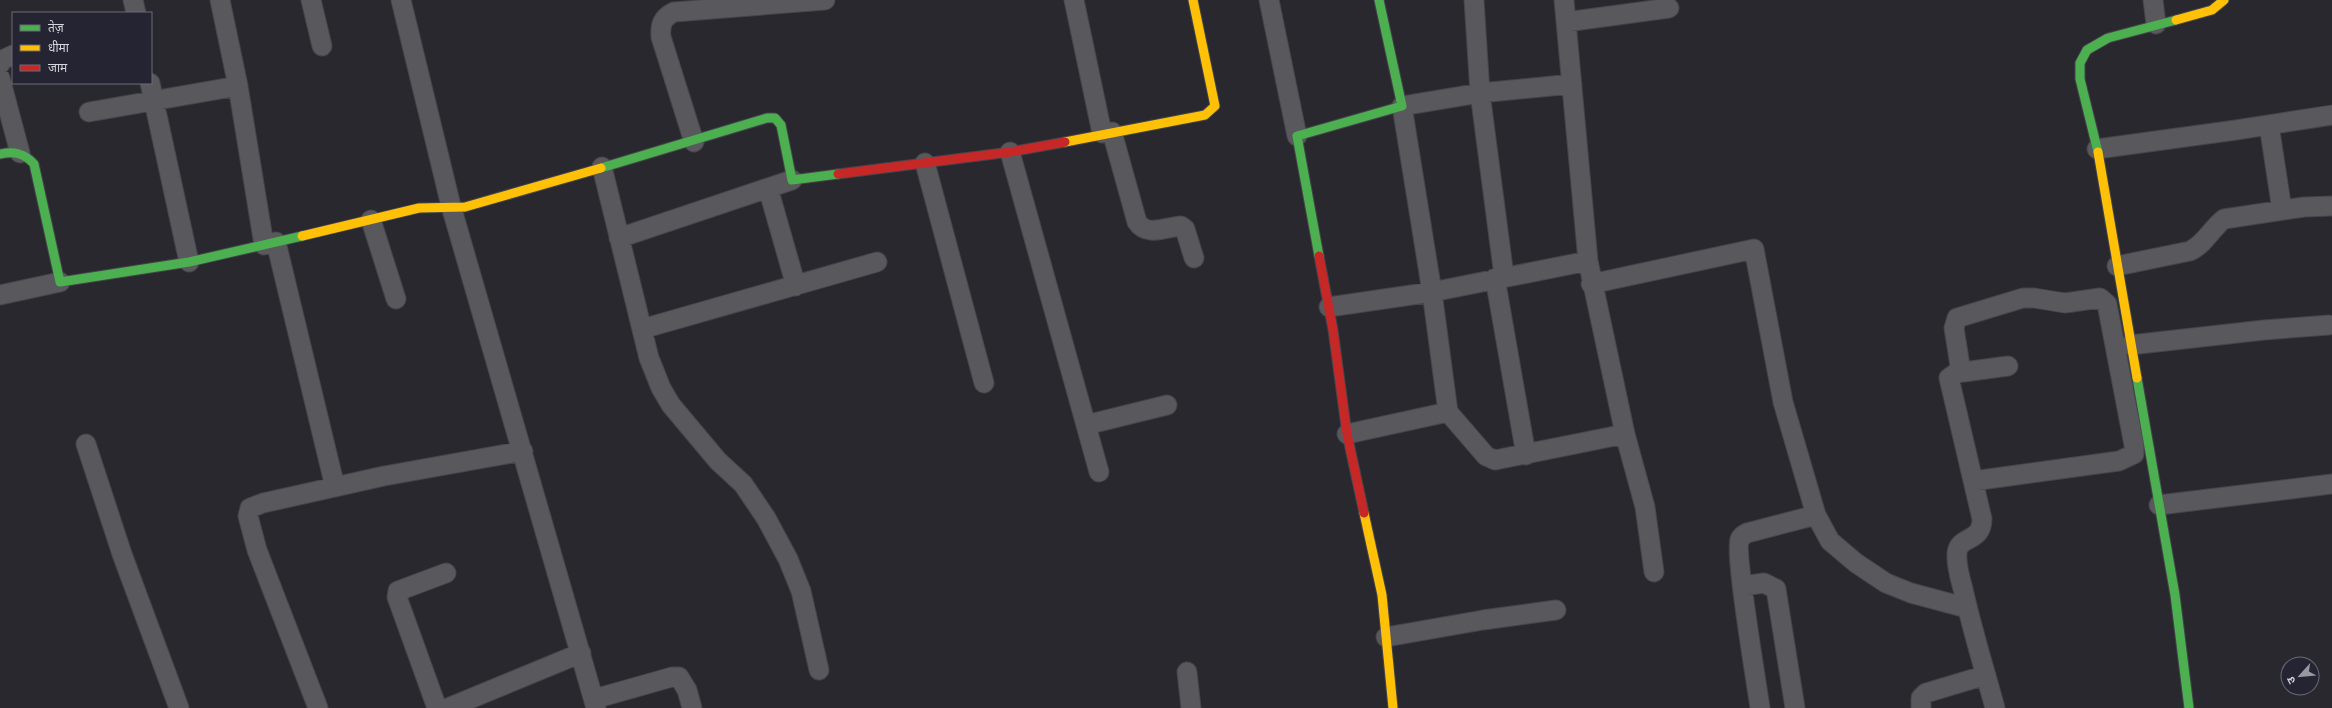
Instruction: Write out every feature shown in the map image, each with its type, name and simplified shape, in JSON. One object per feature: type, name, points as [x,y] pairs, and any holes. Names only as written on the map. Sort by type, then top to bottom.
[{"type":"street","points":[[133,0],[136,12]]},
{"type":"street","points":[[220,0],[270,243],[335,487]]},
{"type":"street","points":[[310,0],[322,46]]},
{"type":"street","points":[[401,0],[451,206],[595,703],[672,677],[679,677],[687,690],[692,708]]},
{"type":"street","points":[[694,142],[661,37],[660,26],[666,16],[674,12],[825,0]]},
{"type":"street","points":[[1074,0],[1107,132],[1137,222],[1142,228],[1149,231],[1181,226],[1185,229],[1194,258]]},
{"type":"street","points":[[619,238],[792,180],[1010,152],[1107,132],[1205,115],[1215,106],[1215,98],[1193,0]]},
{"type":"street","points":[[1269,0],[1297,136],[1329,307],[1347,434],[1382,595],[1393,708]]},
{"type":"street","points":[[1379,0],[1402,106],[1432,292],[1448,412],[1486,456],[1495,460],[1625,434]]},
{"type":"street","points":[[1474,0],[1480,93],[1499,277],[1526,455]]},
{"type":"street","points":[[1564,0],[1591,284],[1625,434],[1645,507],[1654,572]]},
{"type":"street","points":[[2153,0],[2156,24]]},
{"type":"street","points":[[1973,481],[2119,461],[2134,454],[2130,345],[2096,149],[2080,79],[2080,63],[2087,50],[2108,38],[2212,10],[2224,0]]},
{"type":"street","points":[[1566,22],[1669,8]]},
{"type":"street","points":[[0,64],[2,60],[12,55]]},
{"type":"street","points":[[0,78],[20,153]]},
{"type":"street","points":[[1297,136],[1402,106],[1480,93],[1572,84]]},
{"type":"street","points":[[89,112],[151,91],[238,86]]},
{"type":"street","points":[[151,91],[189,262]]},
{"type":"street","points":[[2096,149],[2332,115]]},
{"type":"street","points":[[0,295],[60,282],[189,262],[419,208],[451,206],[466,207],[694,142],[767,118],[776,118],[781,125],[792,180]]},
{"type":"street","points":[[2268,124],[2282,210]]},
{"type":"street","points":[[1010,152],[1099,472]]},
{"type":"street","points":[[0,154],[20,153],[29,158],[34,164],[60,282]]},
{"type":"street","points":[[925,163],[984,383]]},
{"type":"street","points":[[602,167],[649,358],[661,388],[672,405],[718,461],[743,484],[766,518],[788,559],[801,591],[819,670]]},
{"type":"street","points":[[768,188],[796,286]]},
{"type":"street","points":[[2117,266],[2190,251],[2200,246],[2224,219],[2282,210],[2332,206]]},
{"type":"street","points":[[371,220],[396,299]]},
{"type":"street","points":[[1591,284],[1754,249],[1782,402],[1816,515],[1830,541],[1856,563],[1886,583],[1911,593],[1967,608]]},
{"type":"street","points":[[1329,307],[1432,292],[1499,277],[1588,261]]},
{"type":"street","points":[[642,330],[877,262]]},
{"type":"street","points":[[1961,372],[1954,328],[1957,318],[2023,298],[2034,298],[2065,303],[2100,298],[2107,304],[2132,393],[2159,505],[2175,595],[2189,708]]},
{"type":"street","points":[[2130,345],[2264,330],[2329,325]]},
{"type":"street","points":[[1994,708],[1967,608],[1957,562],[1957,551],[1961,544],[1982,529],[1982,519],[1949,382],[1951,375],[1961,372],[2008,366]]},
{"type":"street","points":[[1086,425],[1167,405]]},
{"type":"street","points":[[1347,434],[1448,412]]},
{"type":"street","points":[[86,444],[122,554],[179,708]]},
{"type":"street","points":[[318,708],[257,550],[248,516],[250,508],[263,503],[335,487],[522,451]]},
{"type":"street","points":[[2159,505],[2332,484]]},
{"type":"street","points":[[1760,708],[1738,547],[1740,539],[1746,533],[1816,515]]},
{"type":"street","points":[[437,708],[397,597],[398,591],[407,586],[446,573]]},
{"type":"street","points":[[1743,586],[1764,583],[1776,589],[1795,708]]},
{"type":"street","points":[[1386,637],[1483,620],[1556,610]]},
{"type":"street","points":[[448,708],[581,653]]},
{"type":"street","points":[[1187,672],[1191,708]]},
{"type":"street","points":[[1921,708],[1921,698],[1926,693],[1986,675]]},
{"type":"traffic: fast","points":[[1319,256],[1297,136],[1402,106],[1379,0]]},
{"type":"traffic: fast","points":[[2098,152],[2080,79],[2080,63],[2087,50],[2108,38],[2176,20]]},
{"type":"traffic: fast","points":[[601,168],[767,118],[775,118],[781,125],[792,180],[838,174]]},
{"type":"traffic: fast","points":[[0,154],[14,153],[23,155],[34,164],[60,282],[189,262],[302,236]]},
{"type":"traffic: fast","points":[[2137,378],[2175,595],[2189,708]]},
{"type":"traffic: slow","points":[[1065,142],[1205,115],[1215,106],[1193,0]]},
{"type":"traffic: slow","points":[[2176,20],[2212,10],[2224,0]]},
{"type":"traffic: slow","points":[[2098,152],[2137,378]]},
{"type":"traffic: slow","points":[[302,236],[419,208],[465,207],[601,168]]},
{"type":"traffic: slow","points":[[1364,513],[1382,595],[1393,708]]},
{"type":"traffic: jam","points":[[838,174],[1010,152],[1065,142]]},
{"type":"traffic: jam","points":[[1319,256],[1333,330],[1347,434],[1364,513]]}]
